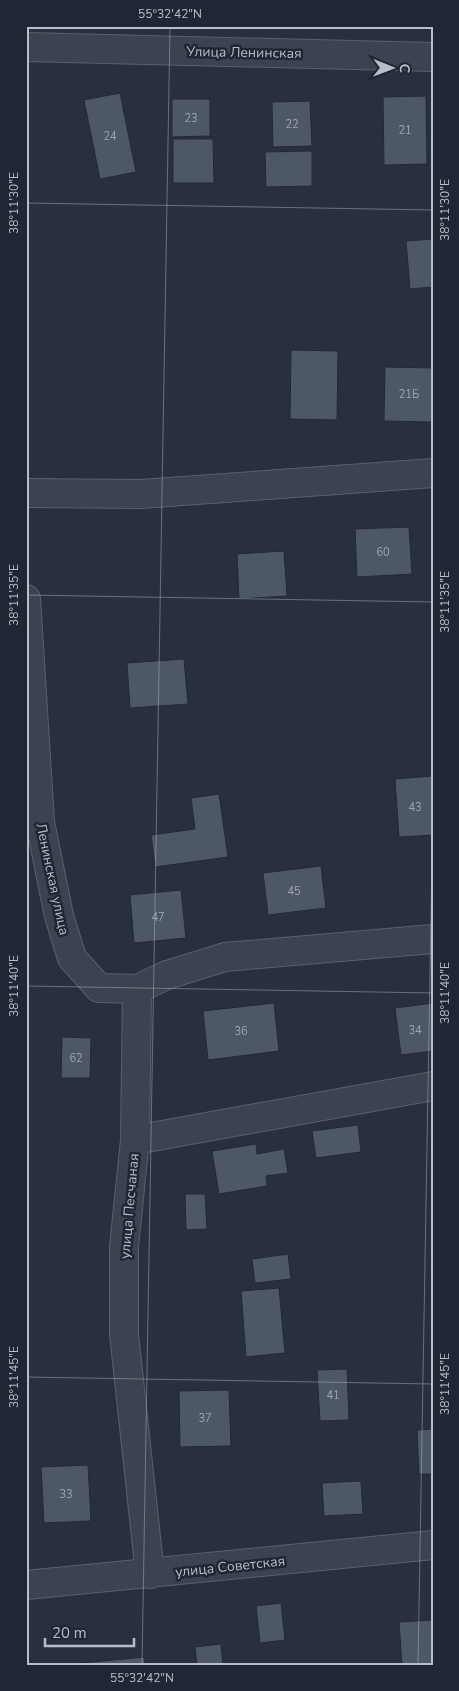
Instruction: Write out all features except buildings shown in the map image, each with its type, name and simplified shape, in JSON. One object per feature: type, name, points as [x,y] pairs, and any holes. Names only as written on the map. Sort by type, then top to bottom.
[{"type":"street","name":"Улица Ленинская","points":[[26,47],[433,57]]},
{"type":"street","points":[[26,493],[141,494],[433,473]]},
{"type":"street","name":"Ленинская улица","points":[[26,599],[33,821],[59,916],[72,958],[99,988],[137,989]]},
{"type":"street","points":[[135,1140],[137,989],[167,975],[226,957],[433,939]]},
{"type":"street","name":"улица Песчаная","points":[[150,1574],[124,1334],[124,1247],[135,1140],[433,1086]]},
{"type":"street","name":"улица Советская","points":[[26,1585],[433,1545]]}]
